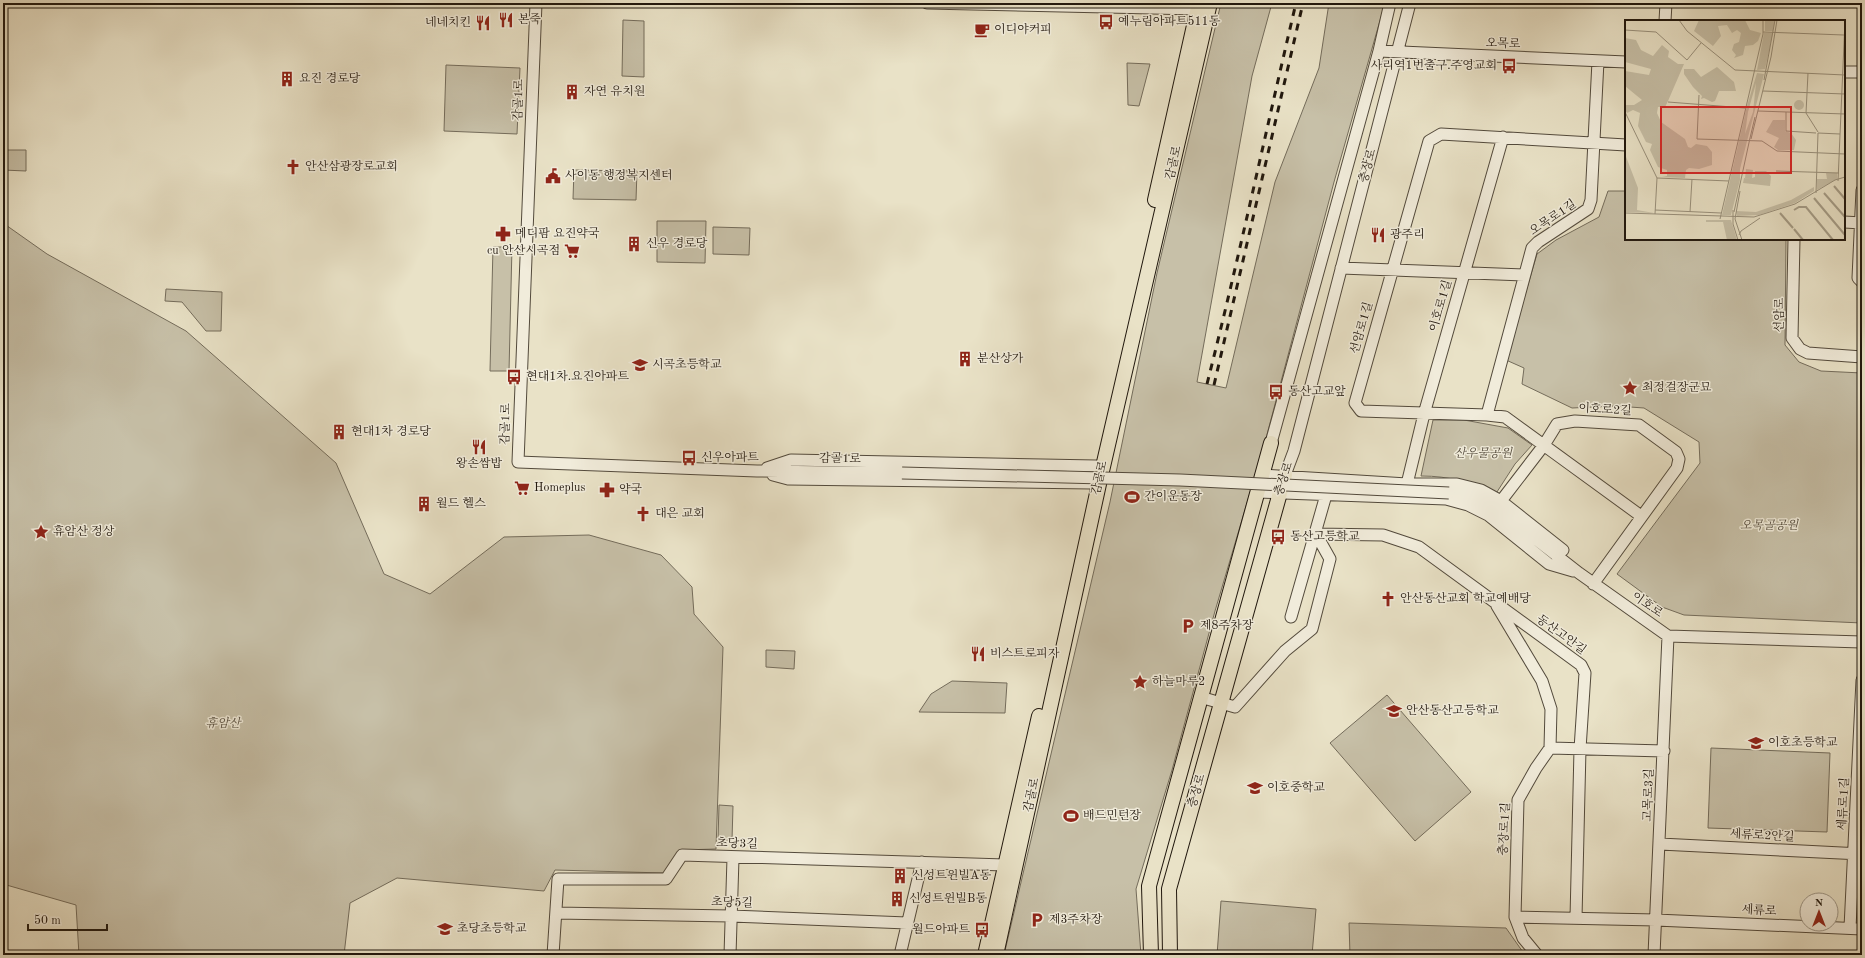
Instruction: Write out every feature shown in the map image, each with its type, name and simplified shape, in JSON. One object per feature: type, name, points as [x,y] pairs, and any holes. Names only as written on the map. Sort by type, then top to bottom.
[{"type":"main road","name":"감골로","points":[[985,955],[1095,484],[1210,3]]},
{"type":"main road","name":"감골로","points":[[1100,466],[1198,6]]},
{"type":"main road","name":"충장로","points":[[1151,955],[1149,886],[1271,444]]},
{"type":"main road","name":"충장로","points":[[1170,955],[1169,889],[1285,475]]},
{"type":"main road","name":"감골로","points":[[996,955],[1095,484]]},
{"type":"street","name":"감골1로","points":[[536,3],[518,462],[757,471],[1180,480],[1449,493]]},
{"type":"street","points":[[927,3],[1198,6]]},
{"type":"street","name":"충장로","points":[[1271,444],[1379,51],[1390,3]]},
{"type":"street","name":"충장로","points":[[1285,475],[1294,450],[1410,3]]},
{"type":"street","points":[[1665,20],[1666,3]]},
{"type":"street","name":"오목로","points":[[1379,51],[1625,62]]},
{"type":"street","name":"오목로1길","points":[[1486,415],[1532,248],[1538,242],[1588,209],[1591,200],[1598,61]]},
{"type":"street","points":[[1845,72],[1862,72]]},
{"type":"street","name":"선암로1길","points":[[1625,145],[1441,134],[1429,141],[1355,403],[1361,411],[1486,415],[1504,417],[1641,516]]},
{"type":"street","name":"이호로1길","points":[[1407,484],[1424,414],[1503,137]]},
{"type":"street","points":[[1862,190],[1858,278],[1862,282]]},
{"type":"street","points":[[1845,222],[1861,223]]},
{"type":"street","name":"선암로","points":[[1794,240],[1792,338],[1800,349],[1808,353],[1862,358]]},
{"type":"street","points":[[1341,268],[1392,269],[1464,274],[1524,275]]},
{"type":"street","name":"이호로2길","points":[[1501,501],[1544,445],[1557,424],[1575,421],[1639,425],[1676,452],[1679,459],[1677,468],[1593,584]]},
{"type":"street","points":[[757,471],[791,460],[1100,466]]},
{"type":"street","points":[[757,471],[788,479],[1095,484]]},
{"type":"street","points":[[1263,475],[1285,475],[1407,484],[1457,484],[1481,490],[1501,501],[1567,554],[1579,573]]},
{"type":"street","points":[[1258,492],[1446,499],[1468,505],[1488,515],[1549,564],[1579,573]]},
{"type":"street","name":"이호로","points":[[1449,493],[1470,496],[1492,505],[1593,584],[1668,636]]},
{"type":"street","points":[[1291,617],[1326,495]]},
{"type":"street","points":[[1200,697],[1236,707],[1285,651],[1312,629],[1330,559],[1316,534]]},
{"type":"street","name":"동산고안길","points":[[1316,534],[1383,535],[1419,547],[1581,665],[1585,673],[1580,749],[1576,918]]},
{"type":"street","points":[[1495,603],[1542,681],[1551,709],[1550,748],[1664,751]]},
{"type":"street","points":[[1668,636],[1862,642]]},
{"type":"street","name":"고목로3길","points":[[1654,955],[1668,636]]},
{"type":"street","name":"세류로1길","points":[[1850,928],[1858,854],[1862,680]]},
{"type":"street","name":"충장로1길","points":[[1537,955],[1523,938],[1515,917],[1518,800],[1536,768],[1550,748]]},
{"type":"street","name":"세류로2안길","points":[[1660,844],[1858,854]]},
{"type":"street","name":"초당3길","points":[[554,955],[558,879],[666,879],[682,855],[733,858],[1005,865]]},
{"type":"street","points":[[730,955],[733,858]]},
{"type":"street","points":[[900,955],[922,862]]},
{"type":"street","name":"초당5길","points":[[556,913],[731,916],[907,923]]},
{"type":"street","points":[[1515,917],[1656,920]]},
{"type":"street","name":"세류로","points":[[1656,920],[1862,929]]},
{"type":"green space","points":[[1221,3],[1272,3],[1252,76],[1197,382],[1226,388],[1275,182],[1319,68],[1329,3],[1385,3],[1334,182],[1265,442],[1215,611],[1172,770],[1136,889],[1141,955],[1004,955],[1110,502],[1157,273]]},
{"type":"green space","points":[[623,20],[644,21],[644,77],[622,76]]},
{"type":"green space","points":[[1127,63],[1150,64],[1139,106],[1128,105]]},
{"type":"green space","points":[[446,65],[520,68],[517,134],[444,131]]},
{"type":"green space","points":[[3,150],[26,150],[26,171],[3,170]]},
{"type":"green space","points":[[574,170],[637,171],[636,200],[573,199]]},
{"type":"green space","name":"오목골공원","points":[[1608,191],[1625,191],[1625,240],[1786,240],[1785,345],[1799,362],[1821,371],[1862,373],[1862,623],[1684,615],[1662,607],[1617,574],[1700,463],[1699,442],[1644,408],[1616,406],[1572,408],[1522,384],[1524,368],[1506,360],[1537,254],[1556,240],[1599,217]]},
{"type":"green space","points":[[657,221],[706,221],[705,263],[657,262]]},
{"type":"green space","name":"휴암산","points":[[3,223],[47,254],[186,331],[336,463],[384,574],[430,594],[504,537],[589,535],[661,555],[692,587],[694,614],[723,647],[716,849],[680,850],[664,873],[555,870],[544,891],[397,878],[350,903],[344,955],[79,955],[76,905],[3,884]]},
{"type":"green space","points":[[713,227],[750,228],[749,255],[713,254]]},
{"type":"green space","points":[[493,247],[512,247],[509,371],[490,371]]},
{"type":"green space","points":[[166,289],[222,292],[221,331],[206,331],[182,302],[165,301]]},
{"type":"green space","name":"산우물공원","points":[[1433,420],[1464,420],[1508,428],[1532,445],[1515,464],[1495,495],[1459,481],[1441,477],[1421,476]]},
{"type":"green space","points":[[766,650],[795,651],[794,669],[766,667]]},
{"type":"green space","points":[[952,681],[1007,683],[1005,713],[919,712],[931,694]]},
{"type":"green space","points":[[1387,695],[1471,792],[1415,841],[1330,743]]},
{"type":"green space","points":[[1711,748],[1830,753],[1827,832],[1708,828]]},
{"type":"green space","points":[[719,805],[733,806],[732,840],[718,840]]},
{"type":"green space","points":[[1221,901],[1316,909],[1312,955],[1217,955]]},
{"type":"green space","points":[[1349,923],[1506,928],[1525,955],[1350,955]]},
{"type":"railway","points":[[1207,384],[1296,3]]},
{"type":"railway","points":[[1214,385],[1303,3]]},
{"type":"place","name":"본죽","points":[[506,20]]},
{"type":"place","name":"예누림아파트511동","points":[[1106,22]]},
{"type":"place","name":"네네치킨","points":[[483,23]]},
{"type":"place","name":"이디야커피","points":[[982,30]]},
{"type":"place","name":"사리역1번출구.주영교회","points":[[1509,66]]},
{"type":"place","name":"요진 경로당","points":[[287,79]]},
{"type":"place","name":"자연 유치원","points":[[572,92]]},
{"type":"place","name":"안산삼광장로교회","points":[[293,167]]},
{"type":"place","name":"사이동 행정복지센터","points":[[553,176]]},
{"type":"place","name":"메디팜 요진약국","points":[[503,234]]},
{"type":"place","name":"광주리","points":[[1378,235]]},
{"type":"place","name":"신우 경로당","points":[[634,244]]},
{"type":"place","name":"cu 안산시곡점","points":[[572,251]]},
{"type":"place","name":"분산상가","points":[[965,359]]},
{"type":"place","name":"시곡초등학교","points":[[640,365]]},
{"type":"place","name":"현대1차.요진아파트","points":[[514,377]]},
{"type":"place","name":"최정걸장군묘","points":[[1630,388]]},
{"type":"place","name":"동산고교앞","points":[[1276,392]]},
{"type":"place","name":"현대1차 경로당","points":[[339,432]]},
{"type":"place","name":"왕손쌈밥","points":[[479,447]]},
{"type":"place","name":"신우아파트","points":[[689,458]]},
{"type":"place","name":"Homeplus","points":[[522,488]]},
{"type":"place","name":"약국","points":[[607,490]]},
{"type":"place","name":"간이운동장","points":[[1132,497]]},
{"type":"place","name":"월드 헬스","points":[[424,504]]},
{"type":"place","name":"대은 교회","points":[[643,514]]},
{"type":"place","name":"휴암산 정상","points":[[41,532]]},
{"type":"place","name":"동산고등학교","points":[[1278,537]]},
{"type":"place","name":"안산동산교회 학교예배당","points":[[1388,599]]},
{"type":"place","name":"제8주차장","points":[[1188,626]]},
{"type":"place","name":"비스트로피자","points":[[978,654]]},
{"type":"place","name":"하늘마루2","points":[[1140,682]]},
{"type":"place","name":"안산동산고등학교","points":[[1394,711]]},
{"type":"place","name":"이호초등학교","points":[[1756,743]]},
{"type":"place","name":"이호중학교","points":[[1255,788]]},
{"type":"place","name":"배드민턴장","points":[[1071,816]]},
{"type":"place","name":"신성트윈빌A동","points":[[900,876]]},
{"type":"place","name":"신성트윈빌B동","points":[[897,899]]},
{"type":"place","name":"제3주차장","points":[[1037,920]]},
{"type":"place","name":"초당초등학교","points":[[445,929]]},
{"type":"place","name":"월드아파트","points":[[982,930]]}]
